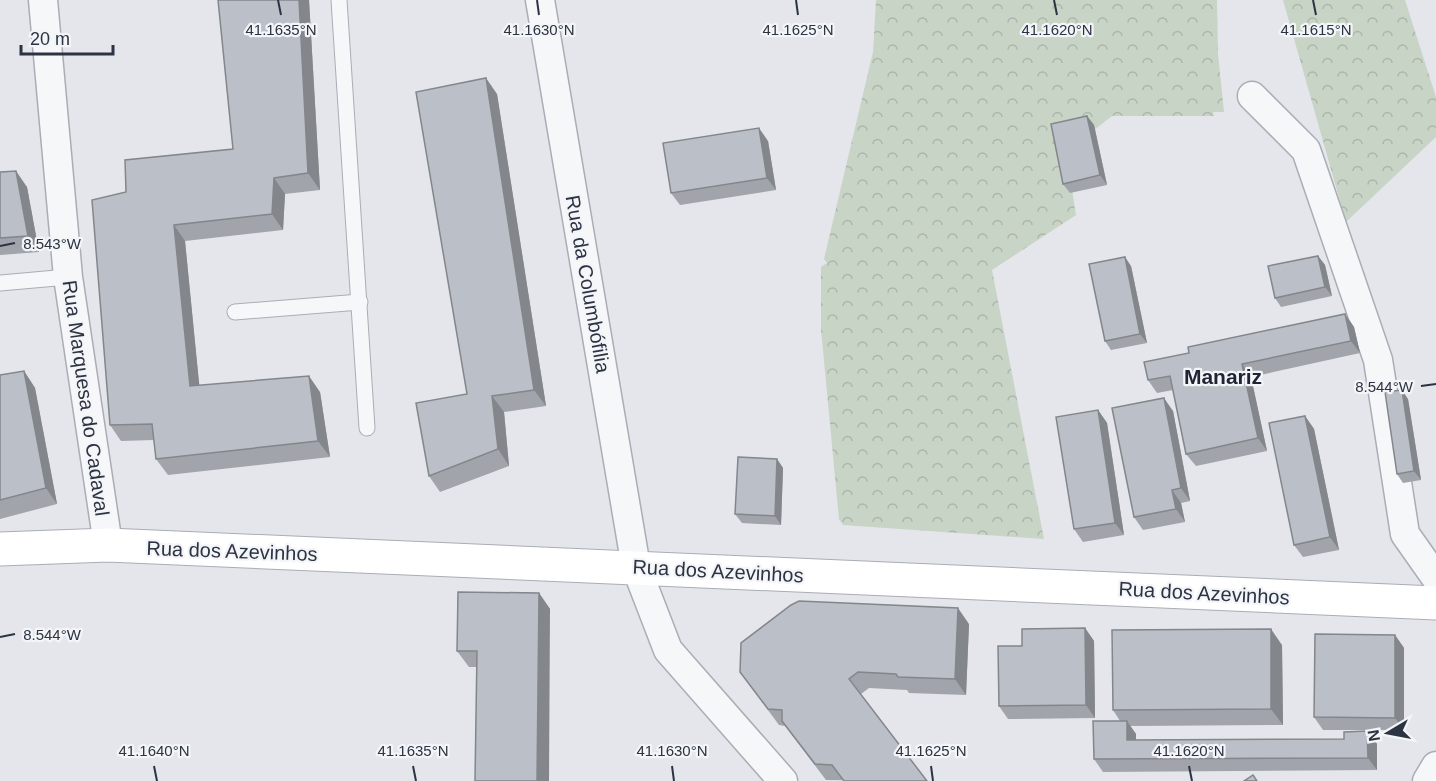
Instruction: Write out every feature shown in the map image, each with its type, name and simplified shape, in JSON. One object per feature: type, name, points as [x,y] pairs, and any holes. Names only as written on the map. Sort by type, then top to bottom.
[{"type":"street","name":"Rua Marquesa do Cadaval","points":[[44,0],[68,277],[108,545]]},
{"type":"street","name":"Rua da Columbófilia","points":[[540,0],[636,567],[668,650],[783,781]]},
{"type":"street","points":[[1252,96],[1306,150],[1378,360],[1405,534],[1436,578]]},
{"type":"street","name":"Rua dos Azevinhos","points":[[0,549],[108,545],[1436,603]]},
{"type":"street","points":[[1427,781],[1436,766]]},
{"type":"lane","points":[[339,0],[367,428]]},
{"type":"lane","points":[[0,283],[68,277]]},
{"type":"lane","points":[[235,312],[360,302]]},
{"type":"green space","points":[[876,0],[1217,0],[1218,54],[1224,112],[1213,112],[1214,116],[1112,116],[1066,152],[1076,215],[992,270],[1044,539],[843,525],[839,519],[821,329],[821,267],[827,263],[824,259],[873,52]]},
{"type":"green space","points":[[1283,0],[1405,0],[1436,97],[1436,137],[1346,222]]},
{"type":"building","points":[[218,0],[299,0],[308,173],[274,178],[272,214],[174,225],[190,386],[309,376],[318,441],[156,459],[152,424],[110,425],[92,200],[126,192],[125,160],[233,149]]},
{"type":"building","points":[[486,78],[534,390],[492,396],[498,449],[429,476],[416,403],[467,394],[416,92]]},
{"type":"building","points":[[1087,116],[1100,175],[1063,184],[1051,124]]},
{"type":"building","points":[[759,128],[767,178],[671,193],[663,143]]},
{"type":"building","points":[[16,171],[28,236],[0,238],[0,172]]},
{"type":"building","points":[[1318,256],[1325,287],[1275,298],[1268,266]]},
{"type":"building","points":[[1125,257],[1140,334],[1105,341],[1089,264]]},
{"type":"building","points":[[1345,314],[1351,341],[1242,364],[1258,438],[1186,454],[1170,376],[1148,380],[1144,362],[1189,353],[1188,347]]},
{"type":"building","points":[[24,371],[46,488],[0,500],[0,375]]},
{"type":"building","points":[[1402,390],[1414,471],[1397,474],[1385,392]]},
{"type":"building","points":[[1164,398],[1181,488],[1172,490],[1176,509],[1134,517],[1112,408]]},
{"type":"building","points":[[1098,410],[1115,523],[1074,529],[1056,417]]},
{"type":"building","points":[[1305,416],[1330,537],[1294,545],[1269,423]]},
{"type":"building","points":[[738,457],[777,459],[775,516],[735,514]]},
{"type":"building","points":[[458,592],[539,593],[537,781],[475,781],[477,651],[457,651]]},
{"type":"building","points":[[799,601],[958,608],[955,679],[898,677],[896,674],[858,672],[849,679],[927,781],[844,781],[832,765],[815,764],[782,721],[782,710],[768,709],[740,672],[741,643]]},
{"type":"building","points":[[1085,628],[1086,705],[999,706],[998,646],[1022,646],[1022,629]]},
{"type":"building","points":[[1271,629],[1271,709],[1113,710],[1112,630]]},
{"type":"building","points":[[1315,634],[1395,635],[1395,718],[1314,717]]},
{"type":"building","points":[[1093,721],[1127,721],[1127,740],[1344,739],[1344,732],[1367,731],[1368,758],[1094,759]]},
{"type":"building","points":[[1253,775],[1257,781],[1244,781]]},
{"type":"district","name":"Manariz","points":[[1223,376]]}]
